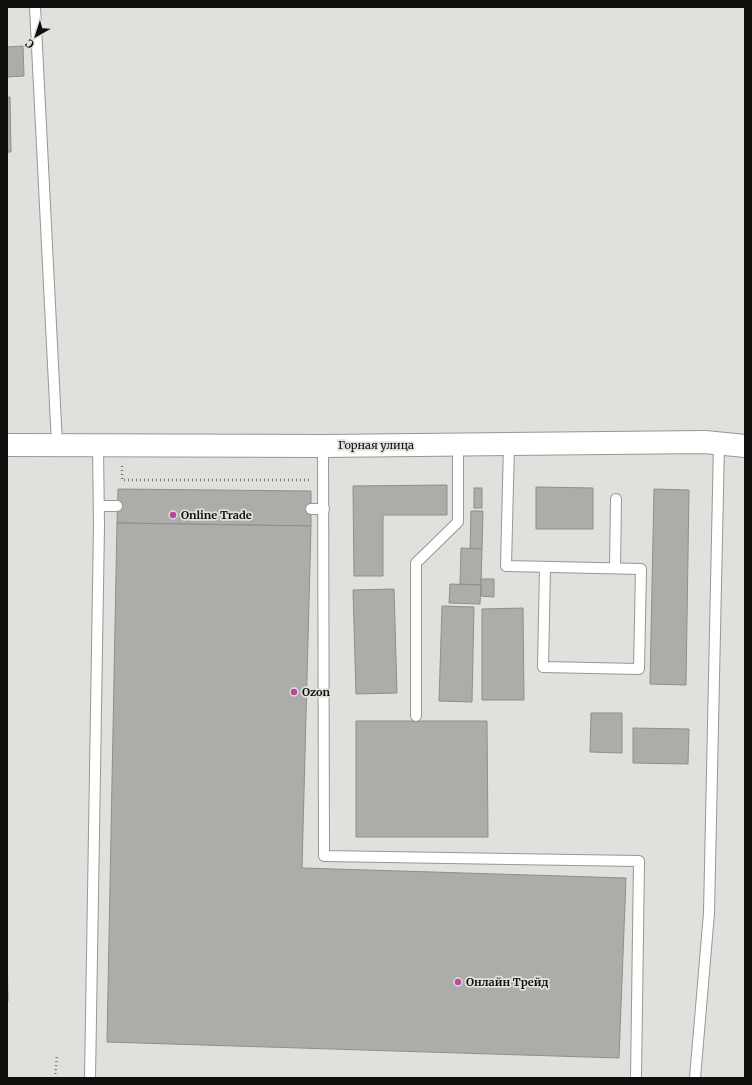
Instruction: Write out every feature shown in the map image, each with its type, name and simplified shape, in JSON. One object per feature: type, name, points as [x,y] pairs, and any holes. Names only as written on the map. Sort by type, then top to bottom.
[{"type":"street","name":"Горная улица","points":[[7,445],[323,446],[720,444],[745,446]]},
{"type":"lane","points":[[35,7],[40,81],[57,444]]},
{"type":"lane","points":[[509,444],[506,566],[641,569],[639,669],[543,667],[545,567]]},
{"type":"lane","points":[[695,1078],[709,913],[720,444]]},
{"type":"lane","points":[[90,1078],[99,526],[98,445]]},
{"type":"lane","points":[[416,716],[416,564],[458,522],[458,445]]},
{"type":"lane","points":[[323,446],[324,856],[639,861],[636,1078]]},
{"type":"lane","points":[[615,568],[616,499]]},
{"type":"lane","points":[[99,506],[118,506]]},
{"type":"lane","points":[[311,509],[324,509]]},
{"type":"path","points":[[122,445],[122,480],[324,480]]},
{"type":"path","points":[[55,1078],[57,1055]]},
{"type":"building","points":[[23,46],[24,76],[7,77],[7,47]]},
{"type":"building","points":[[7,97],[10,97],[11,152],[7,152]]},
{"type":"building","points":[[447,485],[447,515],[383,515],[383,576],[354,576],[353,486]]},
{"type":"building","points":[[536,487],[593,488],[593,529],[536,529]]},
{"type":"building","points":[[474,488],[482,488],[482,508],[474,508]]},
{"type":"building","points":[[118,489],[311,491],[311,526],[117,523]]},
{"type":"building","points":[[654,489],[689,490],[686,685],[650,684]]},
{"type":"building","points":[[471,511],[483,511],[482,549],[470,549]]},
{"type":"building","points":[[117,523],[311,526],[302,868],[626,878],[619,1058],[107,1042]]},
{"type":"building","points":[[461,548],[482,549],[481,585],[460,584]]},
{"type":"building","points":[[481,579],[494,579],[494,597],[481,596]]},
{"type":"building","points":[[450,584],[481,585],[480,604],[449,603]]},
{"type":"building","points":[[394,589],[397,693],[356,694],[353,590]]},
{"type":"building","points":[[442,606],[474,607],[472,702],[439,701]]},
{"type":"building","points":[[523,608],[524,700],[482,700],[482,609]]},
{"type":"building","points":[[591,713],[622,713],[622,753],[590,752]]},
{"type":"building","points":[[356,721],[487,721],[488,837],[356,837]]},
{"type":"building","points":[[633,728],[689,729],[688,764],[633,763]]},
{"type":"building","points":[[7,949],[8,1001],[7,1001]]},
{"type":"place","name":"Online Trade","points":[[173,515]]},
{"type":"place","name":"Ozon","points":[[294,692]]},
{"type":"place","name":"Онлайн Трейд","points":[[458,982]]}]
